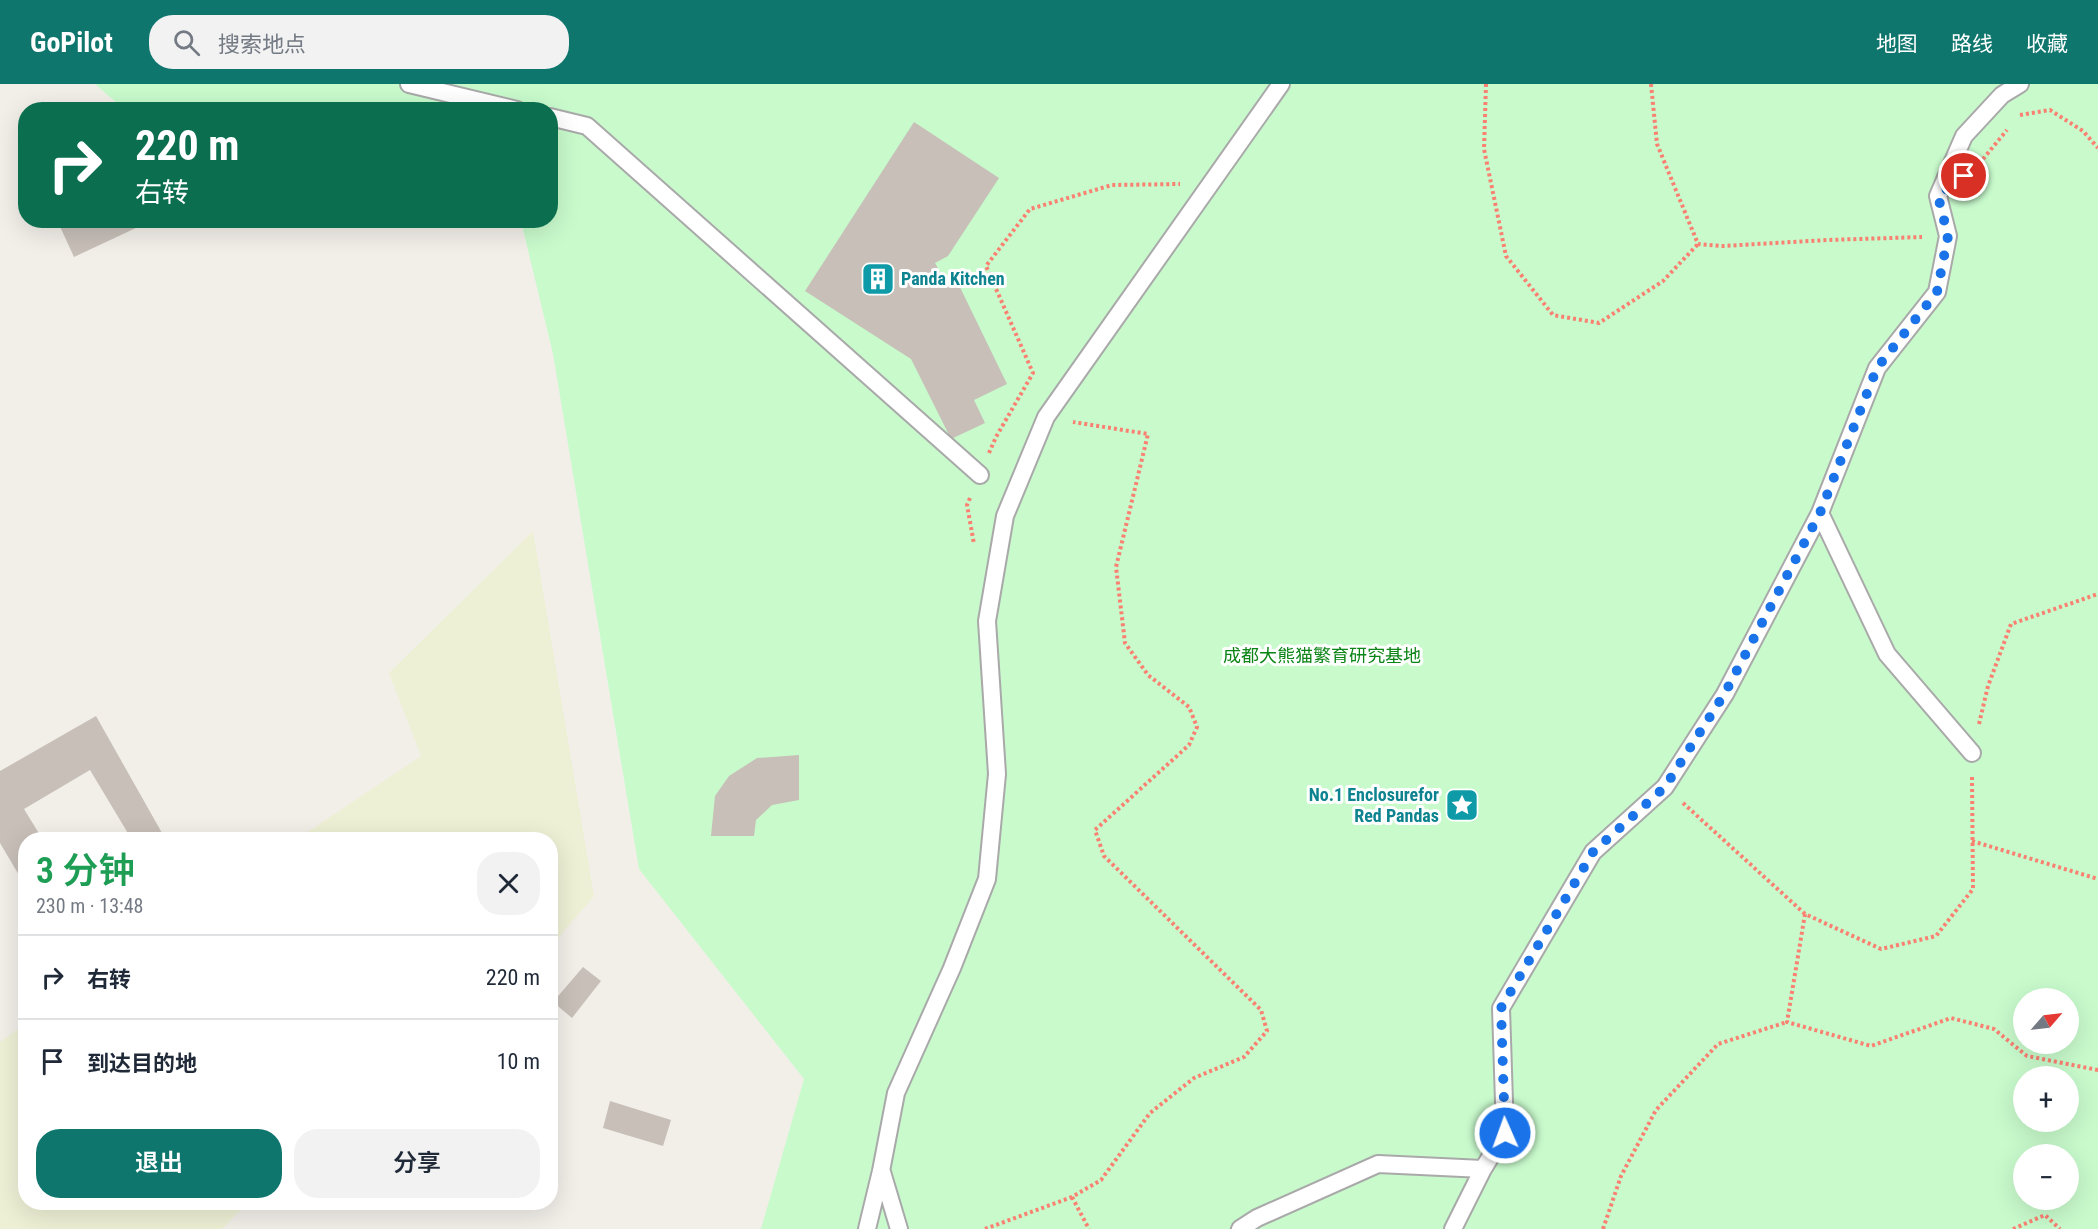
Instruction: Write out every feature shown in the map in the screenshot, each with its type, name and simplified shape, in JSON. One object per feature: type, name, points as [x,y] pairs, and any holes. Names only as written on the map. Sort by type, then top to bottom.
[{"type":"lane","points":[[409,84],[484,102]]},
{"type":"lane","points":[[867,1229],[896,1093],[987,879],[997,774],[987,621],[1005,516],[1046,417],[1281,84]]},
{"type":"lane","points":[[1453,1229],[1483,1169],[1505,1133],[1501,1008],[1593,852],[1665,787],[1725,693],[1820,513],[1877,368],[1937,292],[1948,236],[1938,196],[1964,136],[2002,95],[2020,84]]},
{"type":"lane","points":[[558,119],[587,126],[980,475]]},
{"type":"lane","points":[[1820,513],[1887,654],[1972,753]]},
{"type":"lane","points":[[1240,1229],[1257,1218],[1378,1164],[1483,1169]]},
{"type":"lane","points":[[881,1171],[898,1229]]},
{"type":"path","points":[[1486,84],[1484,149],[1506,256],[1553,315],[1599,323],[1663,281],[1698,244]]},
{"type":"path","points":[[1651,84],[1657,144],[1698,244]]},
{"type":"path","points":[[1977,166],[2019,115],[2050,110],[2083,131],[2098,148]]},
{"type":"path","points":[[975,551],[967,505],[996,437],[1033,374],[986,266],[1030,209],[1112,185],[1212,183]]},
{"type":"path","points":[[1698,244],[1723,246],[1948,236]]},
{"type":"path","points":[[985,1229],[1072,1197],[1101,1180],[1150,1113],[1194,1078],[1244,1057],[1267,1031],[1261,1010],[1104,856],[1095,830],[1190,745],[1197,727],[1189,707],[1148,675],[1125,643],[1116,567],[1148,434],[1046,417]]},
{"type":"path","points":[[1665,787],[1805,914],[1881,949],[1936,936],[1973,889],[1972,753],[1988,686],[2011,624],[2098,594]]},
{"type":"path","points":[[1972,841],[2098,879]]},
{"type":"path","points":[[1787,1022],[1805,914]]},
{"type":"path","points":[[1603,1229],[1620,1176],[1656,1110],[1718,1044],[1787,1022],[1871,1046],[1952,1018],[1994,1029],[2027,1056],[2098,1070]]},
{"type":"path","points":[[1072,1197],[1089,1229]]},
{"type":"path","points":[[2013,1229],[2045,1215],[2060,1229]]},
{"type":"green space","name":"成都大熊猫繁育研究基地","points":[[95,84],[2098,84],[2098,1229],[761,1229],[804,1079],[639,869],[553,354],[523,228],[558,228],[558,102],[116,102]]},
{"type":"green space","points":[[533,531],[594,896],[558,938],[558,832],[308,832],[421,756],[389,673]]},
{"type":"green space","points":[[18,1029],[18,1210],[240,1210],[222,1229],[0,1229],[0,1042]]},
{"type":"building","name":"Panda Kitchen","points":[[914,122],[999,178],[948,256],[935,263],[945,281],[955,277],[1007,384],[974,400],[985,423],[951,439],[911,359],[805,291]]},
{"type":"building","points":[[61,228],[136,228],[74,257]]},
{"type":"building","points":[[96,716],[161,832],[127,832],[90,770],[24,809],[38,832],[18,832],[18,873],[0,843],[0,771]]},
{"type":"building","points":[[799,755],[799,800],[772,805],[756,820],[754,836],[711,836],[715,796],[729,776],[757,758]]},
{"type":"building","points":[[583,967],[601,981],[572,1018],[558,1006],[558,996]]},
{"type":"building","points":[[610,1101],[671,1120],[663,1146],[603,1128]]},
{"type":"place","name":"Panda Kitchen","points":[[878,279]]},
{"type":"place","name":"No.1 Enclosurefor Red Pandas","points":[[1462,805]]},
{"type":"route","points":[[1505,1133],[1501,1008],[1593,852],[1665,787],[1725,693],[1820,513],[1877,368],[1937,292],[1948,236],[1938,196],[1964,176]]}]
